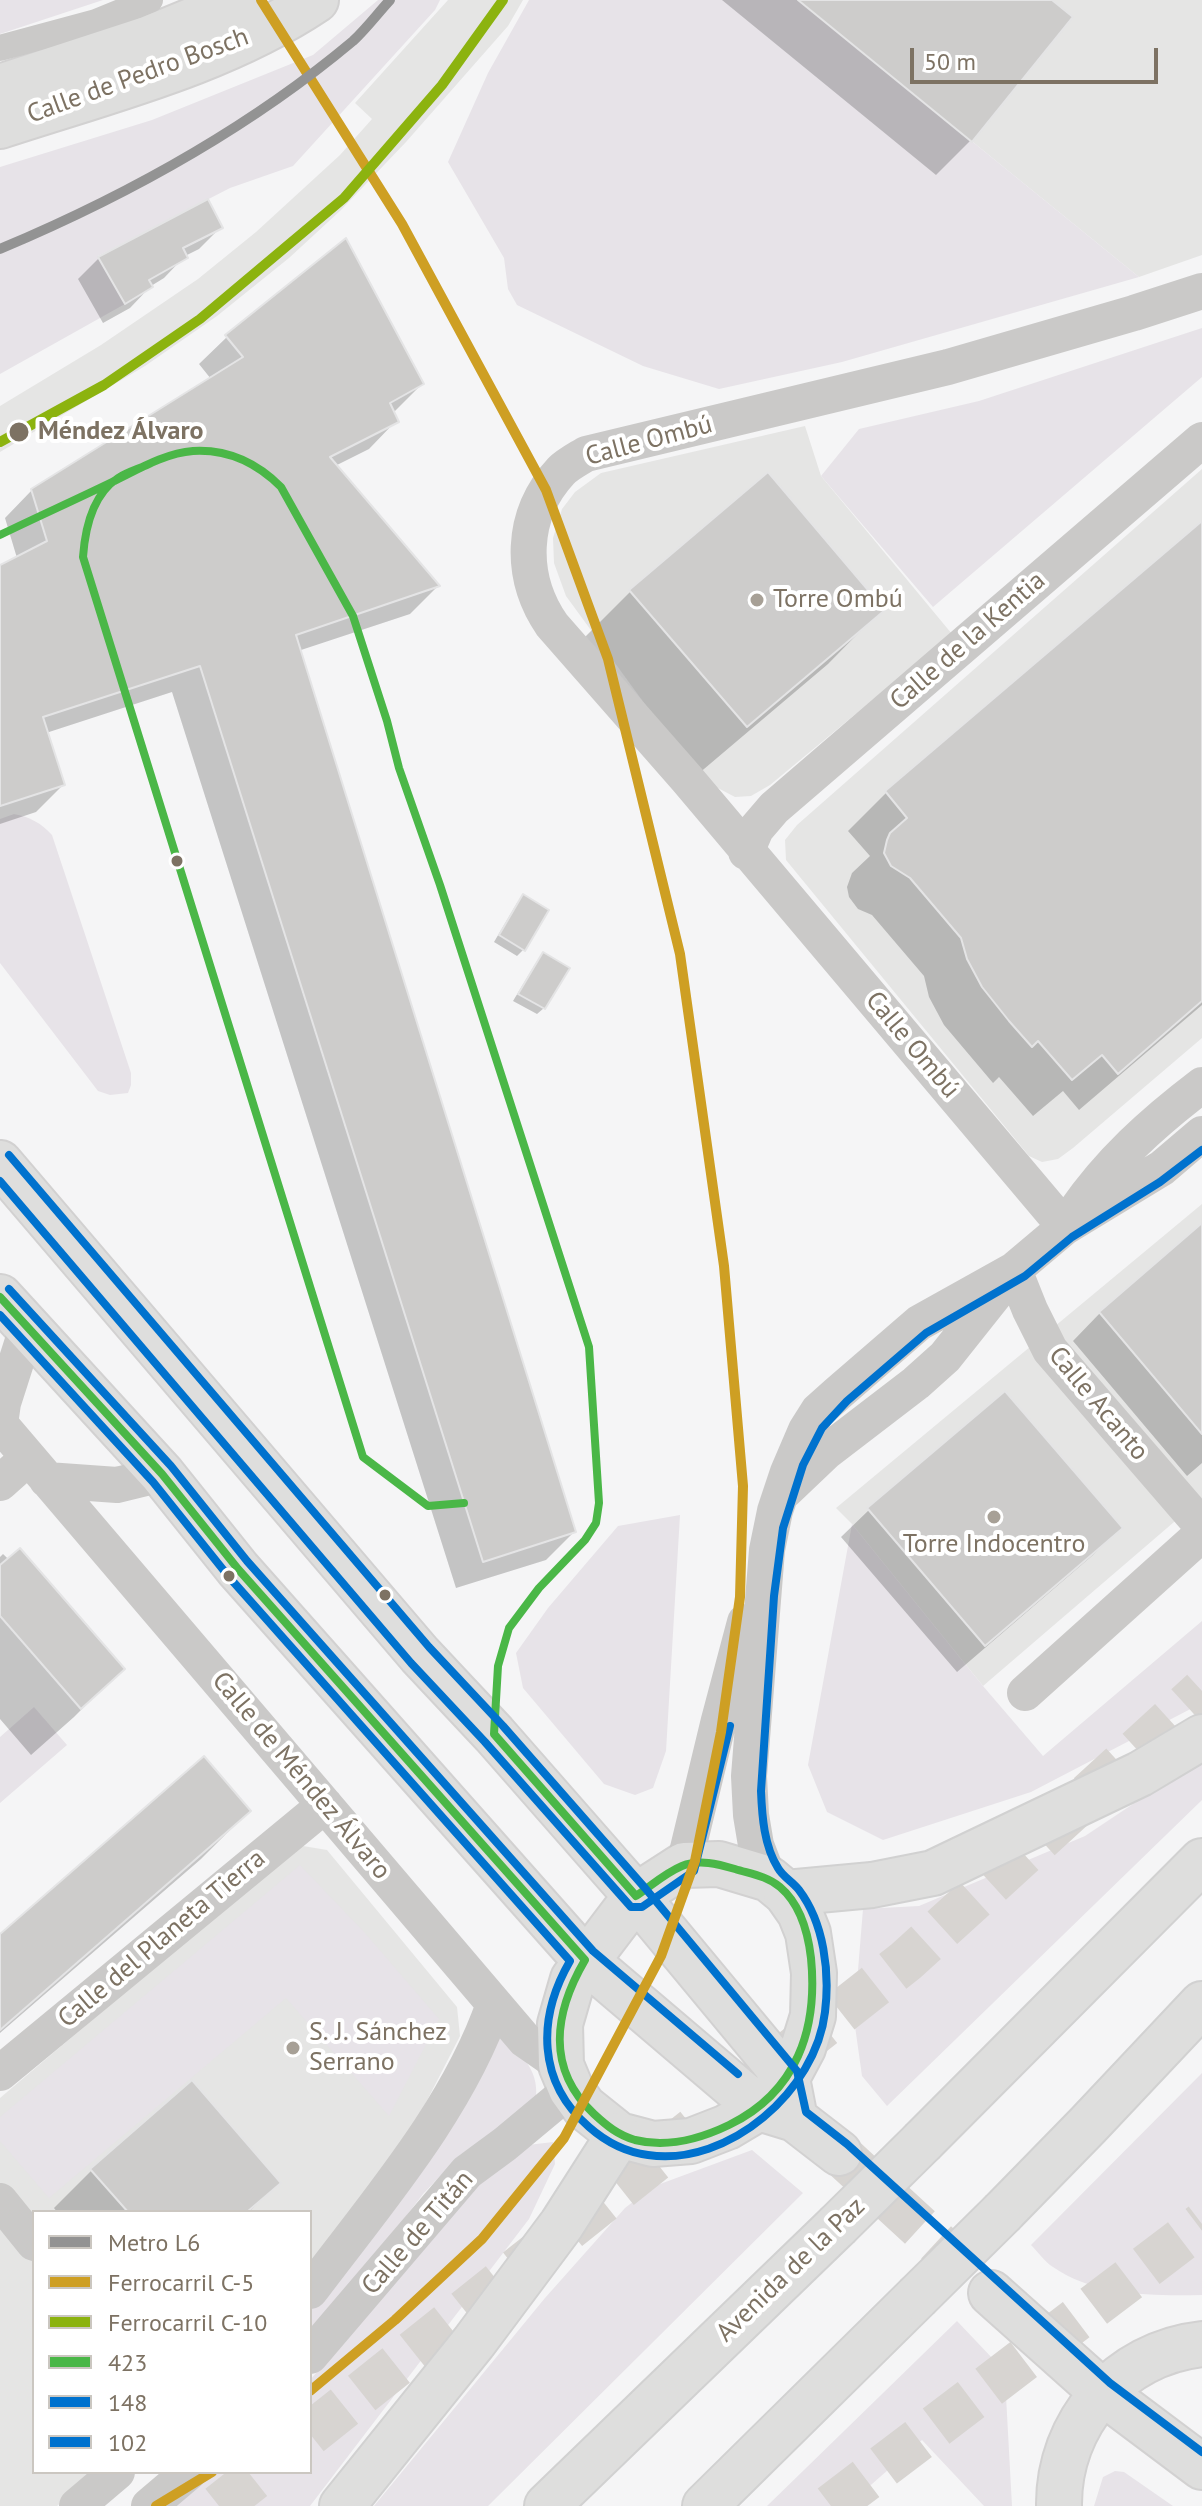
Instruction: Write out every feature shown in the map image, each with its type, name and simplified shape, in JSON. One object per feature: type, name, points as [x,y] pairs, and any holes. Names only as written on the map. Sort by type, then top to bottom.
[{"type":"main road","name":"Calle de Pedro Bosch","points":[[0,87],[147,39],[242,0]]},
{"type":"main road","name":"Calle de Pedro Bosch","points":[[0,126],[223,50],[316,0]]},
{"type":"main road","name":"Calle de Méndez Álvaro","points":[[0,1163],[420,1655],[636,1896],[780,2101]]},
{"type":"main road","name":"Calle de Méndez Álvaro","points":[[13,1312],[162,1474],[238,1569],[585,1960],[780,2101],[839,2153]]},
{"type":"main road","points":[[566,2077],[560,2024],[573,1979],[636,1896],[684,1865],[719,1864],[778,1886],[872,1885],[933,1873],[1140,1774],[1202,1737]]},
{"type":"main road","name":"Avenida de la Paz","points":[[547,2506],[837,2226],[1202,1861]]},
{"type":"main road","points":[[778,1886],[800,1913],[808,1933],[814,1973],[813,2016],[780,2101]]},
{"type":"main road","points":[[705,2506],[1003,2212],[1202,2004]]},
{"type":"main road","name":"Calle de Méndez Álvaro","points":[[566,2077],[584,2107],[619,2135],[653,2144],[691,2141],[780,2101]]},
{"type":"main road","points":[[342,2506],[474,2342],[562,2224],[619,2135]]},
{"type":"main road","points":[[991,2293],[1102,2392],[1202,2467]]},
{"type":"main road","points":[[1059,2506],[1059,2483],[1073,2435],[1102,2392],[1129,2369],[1179,2347],[1202,2344]]},
{"type":"street","points":[[0,48],[96,22],[150,0]]},
{"type":"street","name":"Calle Ombú","points":[[1065,1227],[687,779],[552,625],[539,606],[528,560],[533,525],[547,488],[563,468],[586,454],[948,367],[1202,291]]},
{"type":"street","name":"Calle de la Kentia","points":[[746,852],[756,829],[774,808],[1202,440]]},
{"type":"street","points":[[1065,1227],[1094,1184],[1120,1154],[1202,1085]]},
{"type":"street","points":[[684,1865],[719,1720],[781,1495],[826,1452],[945,1357],[1014,1270],[1065,1227],[1162,1168],[1202,1134]]},
{"type":"street","name":"Calle Acanto","points":[[1014,1270],[1050,1350],[1202,1526]]},
{"type":"street","name":"Calle de Méndez Álvaro","points":[[13,1312],[0,1424],[525,2040],[566,2077]]},
{"type":"street","points":[[0,1483],[38,1469],[117,1485],[162,1474]]},
{"type":"street","points":[[1025,1693],[1202,1534]]},
{"type":"street","points":[[767,1550],[749,1776],[756,1845],[778,1886]]},
{"type":"street","name":"Calle del Planeta Tierra","points":[[0,2073],[325,1805]]},
{"type":"street","name":"Calle de Titán","points":[[312,2288],[429,2132],[484,2033],[494,2004]]},
{"type":"street","name":"Calle de Titán","points":[[312,2354],[467,2172],[505,2144],[566,2077]]},
{"type":"street","points":[[0,2201],[32,2241]]},
{"type":"street","points":[[77,2506],[115,2474]]},
{"type":"street","points":[[149,2506],[187,2474]]},
{"type":"shaded area","points":[[0,0],[103,0],[0,34]]},
{"type":"shaded area","points":[[378,0],[440,0],[435,10],[293,166],[230,188],[98,256],[125,304],[0,374],[0,167],[152,120],[313,55]]},
{"type":"shaded area","points":[[448,0],[523,0],[508,26],[406,142],[341,210],[289,258],[217,316],[145,366],[0,452],[0,406],[101,345],[198,279],[256,232],[340,155],[372,119],[355,103]]},
{"type":"shaded area","points":[[529,0],[798,0],[1139,277],[842,362],[719,389],[643,366],[517,305],[508,289],[504,258],[448,162],[488,73]]},
{"type":"shaded area","points":[[798,0],[1202,0],[1202,255],[1139,277]]},
{"type":"shaded area","points":[[1202,328],[1202,377],[933,607],[821,476],[859,429],[979,401]]},
{"type":"shaded area","points":[[805,426],[821,476],[952,634],[770,785],[751,796],[735,797],[716,787],[647,707],[566,596],[554,563],[553,538],[562,509],[575,492],[601,473]]},
{"type":"shaded area","points":[[1202,469],[1202,1038],[1073,1148],[1058,1159],[1042,1162],[1029,1156],[786,860],[785,840],[797,825]]},
{"type":"shaded area","points":[[14,814],[35,821],[52,835],[131,1073],[128,1093],[110,1095],[98,1091],[0,963],[0,819]]},
{"type":"shaded area","points":[[1202,1204],[1202,1498],[983,1686],[836,1508]]},
{"type":"shaded area","points":[[680,1515],[666,1751],[653,1788],[635,1795],[604,1784],[523,1688],[516,1653],[548,1608],[618,1526]]},
{"type":"shaded area","points":[[852,1524],[1043,1756],[1202,1621],[1202,1703],[1031,1792],[883,1840],[827,1812],[808,1765]]},
{"type":"shaded area","points":[[34,1707],[67,1745],[0,1803],[0,1737]]},
{"type":"shaded area","points":[[1202,1758],[1202,1800],[887,2106],[862,2076],[854,2019],[863,1909],[919,1906],[1085,1836]]},
{"type":"shaded area","points":[[303,1846],[327,1850],[457,2007],[460,2036],[416,2122],[312,2262],[312,2210],[32,2210],[32,2474],[96,2474],[57,2506],[0,2506],[0,2098],[256,1881]]},
{"type":"shaded area","points":[[300,1865],[365,1933],[439,2019],[389,2116],[286,1998],[49,2198],[0,2141],[0,2117]]},
{"type":"shaded area","points":[[500,2033],[531,2069],[536,2097],[521,2113],[460,2155],[423,2194],[350,2290],[312,2331],[312,2307],[440,2140]]},
{"type":"shaded area","points":[[1202,2073],[1202,2295],[1145,2294],[1106,2289],[1069,2277],[1050,2265],[1031,2245]]},
{"type":"shaded area","points":[[553,2142],[555,2164],[529,2219],[310,2506],[174,2506],[209,2474],[312,2474],[312,2378],[478,2184],[528,2145]]},
{"type":"shaded area","points":[[752,2150],[803,2193],[488,2506],[374,2506],[545,2298],[625,2208],[652,2187]]},
{"type":"shaded area","points":[[957,2321],[994,2360],[1006,2396],[1012,2506],[984,2506],[922,2440],[847,2506],[767,2506]]},
{"type":"shaded area","points":[[1115,2471],[1124,2472],[1173,2506],[1094,2506],[1103,2477]]},
{"type":"building","points":[[798,0],[1052,0],[1073,17],[972,142]]},
{"type":"building","points":[[208,199],[223,228],[183,248],[188,258],[149,280],[153,287],[125,304],[98,257]]},
{"type":"building","points":[[346,238],[424,384],[390,403],[399,422],[330,457],[440,586],[296,635],[576,1532],[483,1562],[200,666],[43,717],[65,785],[0,806],[0,565],[47,541],[31,489],[243,357],[225,335]]},
{"type":"building","name":"Torre Ombú","points":[[768,472],[885,610],[747,727],[629,590]]},
{"type":"building","points":[[1202,521],[1202,1001],[1118,1074],[1102,1055],[1072,1080],[1038,1041],[1032,1047],[1009,1021],[982,987],[967,959],[961,938],[910,878],[891,866],[884,853],[887,840],[890,833],[907,818],[885,791]]},
{"type":"building","points":[[523,894],[549,910],[525,951],[499,935]]},
{"type":"building","points":[[543,952],[570,968],[545,1009],[518,994]]},
{"type":"building","points":[[1202,1223],[1202,1434],[1099,1312]]},
{"type":"building","name":"Torre Indocentro","points":[[1005,1391],[1123,1528],[985,1646],[867,1508]]},
{"type":"building","points":[[20,1548],[125,1669],[81,1709],[0,1616],[0,1565]]},
{"type":"building","points":[[204,1756],[251,1811],[0,2030],[0,1934]]},
{"type":"building","points":[[192,2080],[281,2183],[249,2210],[126,2210],[90,2169]]},
{"type":"tunnel","points":[[789,2053],[906,1961],[1202,1691]]},
{"type":"tunnel","points":[[312,2432],[694,2129]]},
{"type":"tunnel","points":[[839,2153],[991,2293]]},
{"type":"tunnel","points":[[831,2506],[1202,2224]]},
{"type":"tunnel","points":[[219,2506],[259,2474]]},
{"type":"metro line","name":"L6","points":[[0,249],[94,207],[228,132],[353,41],[390,0]]},
{"type":"rail line","name":"C-5","points":[[261,0],[402,224],[546,490],[608,659],[680,954],[724,1266],[743,1486],[740,1597],[721,1732],[695,1861],[661,1956],[564,2138],[482,2239],[395,2320],[312,2389]]},
{"type":"rail line","name":"C-10","points":[[0,442],[104,385],[200,319],[344,198],[442,85],[503,0]]},
{"type":"rail line","name":"C-5","points":[[156,2506],[209,2474]]},
{"type":"transit line","name":"423","points":[[0,535],[162,459],[183,452],[218,452],[252,465],[281,487],[353,616],[399,768],[440,885],[589,1347],[599,1503],[596,1523],[585,1540],[539,1588],[509,1628],[498,1666],[494,1734],[636,1896],[676,1869],[702,1863],[722,1865],[764,1878],[787,1894],[798,1910],[808,1938],[811,2009],[798,2056],[771,2095],[729,2125],[695,2138],[671,2142],[629,2138],[613,2130],[594,2114],[568,2078],[560,2040],[567,2000],[585,1960],[238,1569],[162,1474],[0,1297]]},
{"type":"transit line","name":"423","points":[[153,462],[118,478],[102,494],[88,524],[83,557],[363,1457],[428,1506],[464,1503]]},
{"type":"transit line","name":"148","points":[[0,1315],[153,1482],[229,1577],[570,1961],[552,2005],[548,2048],[551,2070],[559,2090],[572,2109],[595,2132],[624,2149],[640,2154],[678,2156],[709,2149],[737,2136],[764,2117],[786,2095],[805,2069],[818,2041],[825,2012],[826,1965],[820,1933],[808,1903],[773,1859],[765,1831],[761,1791],[774,1596],[783,1528],[803,1465],[822,1428],[847,1401],[926,1333],[1025,1276],[1072,1237],[1160,1182],[1202,1150]]},
{"type":"transit line","name":"102","points":[[9,1155],[429,1647],[645,1888],[797,2071],[806,2112],[847,2144],[1110,2383],[1202,2452]]},
{"type":"transit line","name":"148","points":[[0,1181],[411,1663],[631,1907],[642,1907],[694,1871],[730,1726]]},
{"type":"transit line","name":"102","points":[[9,1289],[171,1466],[247,1561],[593,1951],[738,2074]]},
{"type":"place","name":"Méndez Álvaro","points":[[19,432]]},
{"type":"place","name":"Torre Ombú","points":[[757,600]]},
{"type":"place","name":"Torre Indocentro","points":[[994,1517]]},
{"type":"place","name":"S. J. Sánchez Serrano","points":[[293,2048]]}]
